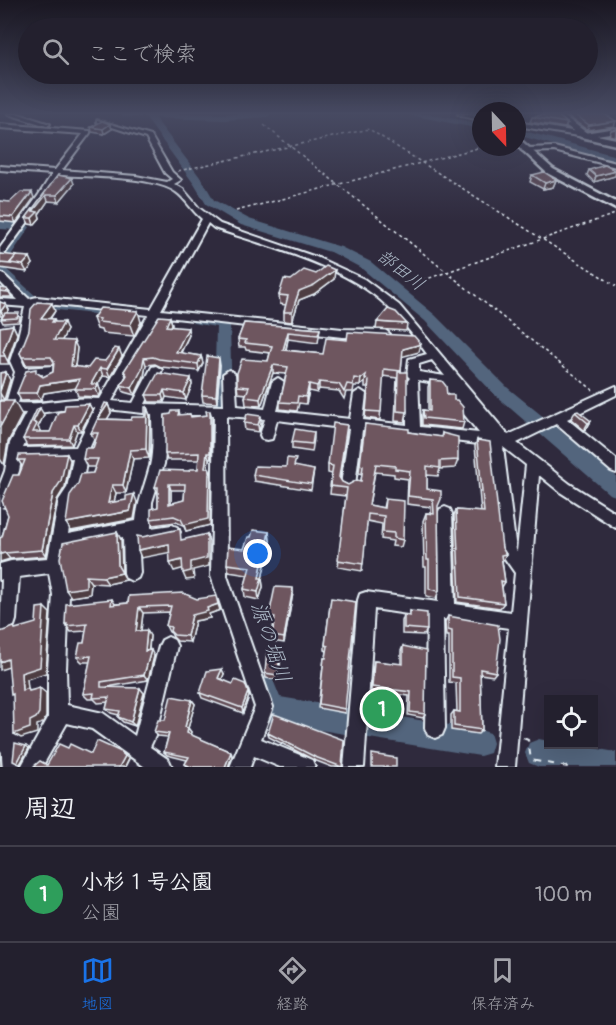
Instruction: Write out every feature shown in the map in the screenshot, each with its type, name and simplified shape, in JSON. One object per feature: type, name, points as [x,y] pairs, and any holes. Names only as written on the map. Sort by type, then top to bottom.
[{"type":"main road","points":[[526,151],[543,167],[616,206]]},
{"type":"street","points":[[0,254],[74,150]]},
{"type":"street","points":[[156,150],[169,173],[177,180],[168,184]]},
{"type":"street","points":[[557,150],[616,165]]},
{"type":"street","points":[[0,168],[136,178],[168,184],[180,191],[206,219],[232,233],[313,260],[361,281],[395,307],[422,338],[499,441]]},
{"type":"street","points":[[58,721],[57,669],[61,595],[55,565],[66,500],[74,491],[81,452],[104,405],[206,219]]},
{"type":"street","points":[[0,276],[31,303]]},
{"type":"street","points":[[0,302],[31,303],[222,323],[422,338]]},
{"type":"street","points":[[31,303],[16,361],[21,372],[5,407],[35,409],[81,402],[158,410],[225,411],[499,441],[528,433],[616,390]]},
{"type":"street","points":[[9,329],[26,327]]},
{"type":"street","points":[[436,355],[413,362],[413,375],[444,380],[499,441],[616,521]]},
{"type":"street","points":[[21,372],[49,369],[48,379]]},
{"type":"street","points":[[137,408],[156,370]]},
{"type":"street","points":[[230,374],[225,411],[219,576],[264,707],[240,767]]},
{"type":"street","points":[[267,435],[278,382]]},
{"type":"street","points":[[413,382],[414,432]]},
{"type":"street","points":[[348,485],[360,394]]},
{"type":"street","points":[[0,502],[5,477],[18,443],[35,409]]},
{"type":"street","points":[[132,573],[136,527],[157,464],[158,410]]},
{"type":"street","points":[[554,420],[616,467]]},
{"type":"street","points":[[499,441],[496,446],[509,553],[522,570]]},
{"type":"street","points":[[15,454],[81,452]]},
{"type":"street","points":[[505,767],[533,463]]},
{"type":"street","points":[[0,514],[4,521],[0,537]]},
{"type":"street","points":[[435,728],[445,514]]},
{"type":"street","points":[[58,543],[136,527]]},
{"type":"street","points":[[136,527],[144,536],[176,531]]},
{"type":"street","points":[[0,625],[8,620],[5,571],[55,565]]},
{"type":"street","points":[[354,767],[366,600],[517,621]]},
{"type":"street","points":[[150,761],[147,732],[168,646]]},
{"type":"street","points":[[31,767],[62,713],[96,720],[150,761]]},
{"type":"street","points":[[248,744],[304,767]]},
{"type":"path","points":[[176,172],[273,150]]},
{"type":"path","points":[[295,150],[602,397]]},
{"type":"path","points":[[401,150],[616,286]]},
{"type":"path","points":[[236,211],[472,150]]},
{"type":"path","points":[[418,282],[616,213]]},
{"type":"path","points":[[507,734],[528,740],[531,760],[568,767]]},
{"type":"green space","points":[[366,692],[400,697],[399,726],[365,721]]},
{"type":"building","points":[[605,165],[616,171],[596,176],[589,170]]},
{"type":"building","points":[[544,172],[556,180],[545,183],[532,175]]},
{"type":"building","points":[[58,175],[72,178],[57,195],[46,195],[33,211],[38,212],[32,218],[26,218]]},
{"type":"building","points":[[21,192],[32,192],[13,217],[0,216],[0,201],[10,202]]},
{"type":"building","points":[[0,254],[18,256],[11,264],[0,263]]},
{"type":"building","points":[[16,256],[30,257],[23,265],[10,263]]},
{"type":"building","points":[[326,266],[335,270],[314,285],[299,291],[292,312],[284,312],[288,296],[279,295],[284,279],[291,280],[304,270],[316,274]]},
{"type":"building","points":[[0,288],[7,289],[9,292],[0,291]]},
{"type":"building","points":[[0,302],[6,304],[1,311],[0,311]]},
{"type":"building","points":[[37,302],[52,303],[41,318],[54,319],[52,322],[64,322],[54,340],[74,341],[71,366],[88,368],[94,360],[105,361],[115,348],[119,349],[107,369],[100,368],[91,384],[98,384],[96,389],[75,389],[80,379],[40,385],[37,393],[17,393],[26,371],[36,369],[36,372],[43,377],[53,372],[54,362],[51,357],[22,357],[20,353],[29,330],[31,309]]},
{"type":"building","points":[[100,308],[138,311],[130,325],[117,324],[98,322],[100,319],[93,318]]},
{"type":"building","points":[[388,309],[396,312],[407,324],[377,322]]},
{"type":"building","points":[[5,313],[19,313],[17,318],[1,319]]},
{"type":"building","points":[[159,316],[170,317],[166,326],[188,328],[176,352],[201,356],[198,364],[153,357],[144,358],[142,369],[132,388],[121,385],[127,375],[124,371]]},
{"type":"building","points":[[244,323],[320,329],[318,335],[288,332],[283,350],[323,354],[326,338],[347,340],[348,332],[414,336],[421,344],[403,349],[401,371],[384,369],[381,412],[366,411],[369,380],[365,379],[366,375],[361,379],[354,378],[353,385],[347,384],[344,392],[339,384],[319,382],[317,386],[309,384],[306,397],[298,396],[297,403],[280,402],[288,367],[273,365],[260,399],[245,397],[249,387],[237,386],[237,373],[242,359],[268,361],[272,346],[245,343],[246,340],[238,339]]},
{"type":"building","points":[[13,325],[3,352],[5,356],[0,356],[0,327]]},
{"type":"building","points":[[207,356],[219,358],[216,396],[202,395]]},
{"type":"building","points":[[6,372],[0,391],[0,373]]},
{"type":"building","points":[[398,372],[407,372],[407,412],[397,411]]},
{"type":"building","points":[[158,373],[191,378],[184,393],[164,390],[162,395],[146,395]]},
{"type":"building","points":[[430,380],[442,381],[446,386],[447,395],[454,395],[454,400],[457,400],[463,407],[464,422],[424,418],[423,410],[430,411]]},
{"type":"building","points":[[0,401],[14,401],[0,427]]},
{"type":"building","points":[[105,403],[108,404],[98,419],[131,420],[132,417],[145,417],[145,407],[147,407],[146,449],[130,450],[123,485],[112,485],[108,503],[126,500],[126,496],[134,494],[130,511],[66,523],[70,495],[78,484],[81,474],[93,473],[98,459],[83,459],[85,448],[93,448],[98,433],[91,433]]},
{"type":"building","points":[[89,404],[78,425],[74,425],[69,439],[23,439],[37,409],[40,408],[33,422],[37,424],[33,432],[50,432],[58,412],[64,411],[65,405]]},
{"type":"building","points":[[172,411],[179,411],[178,415],[190,414],[191,417],[207,415],[206,411],[210,411],[210,453],[207,453],[205,468],[209,468],[208,519],[184,525],[181,519],[174,516],[151,519],[151,509],[158,507],[158,487],[155,487],[160,470],[198,469],[199,453],[165,454],[165,415],[171,414]],"holes":[[[169,484],[185,484],[184,500],[169,504]]]},
{"type":"building","points":[[578,411],[591,421],[588,423],[575,412]]},
{"type":"building","points":[[247,414],[261,416],[258,425],[244,423]]},
{"type":"building","points":[[333,423],[347,425],[339,477],[348,485],[357,480],[361,481],[363,466],[360,465],[365,424],[409,429],[409,432],[442,437],[442,433],[458,437],[458,460],[440,461],[440,468],[427,466],[427,489],[441,491],[438,506],[439,591],[429,589],[429,560],[427,560],[426,513],[434,514],[433,499],[408,496],[410,471],[395,469],[395,466],[376,464],[369,505],[384,508],[385,499],[404,501],[403,540],[394,538],[394,533],[383,532],[384,516],[368,514],[363,564],[338,560],[347,488],[330,486],[333,466],[328,465]]},
{"type":"building","points":[[295,429],[314,432],[312,444],[292,442]]},
{"type":"building","points":[[477,440],[490,442],[502,548],[506,554],[501,555],[505,582],[501,581],[504,603],[460,597],[456,510],[484,512]]},
{"type":"building","points":[[67,454],[61,481],[53,493],[42,550],[0,554],[0,538],[8,515],[2,501],[13,475],[19,475],[25,460],[18,460],[19,455]]},
{"type":"building","points":[[287,458],[296,459],[294,466],[314,470],[311,484],[253,475],[255,466],[286,467]]},
{"type":"building","points":[[180,529],[181,540],[207,534],[207,558],[191,562],[191,571],[183,573],[182,560],[170,563],[169,544],[138,550],[137,536]]},
{"type":"building","points":[[253,530],[269,532],[258,592],[244,589],[250,567],[227,564],[228,547],[244,549]]},
{"type":"building","points":[[117,532],[118,566],[122,573],[103,577],[86,576],[86,587],[66,590],[60,558],[63,543]]},
{"type":"building","points":[[275,587],[293,588],[284,638],[272,636],[275,617],[269,616]]},
{"type":"building","points":[[183,593],[197,599],[216,596],[218,604],[207,608],[208,611],[192,615],[187,636],[174,635],[170,631],[171,627],[166,626],[171,606],[139,607],[136,631],[147,630],[145,651],[151,650],[144,675],[101,682],[101,687],[140,688],[131,722],[118,717],[120,711],[106,709],[109,697],[93,698],[94,693],[83,694],[91,656],[77,657],[80,643],[84,643],[87,624],[66,626],[66,604],[112,599],[111,605],[128,603],[129,596]]},
{"type":"building","points":[[331,598],[356,602],[345,709],[319,704],[324,658],[326,658],[328,646],[325,645]]},
{"type":"building","points":[[44,607],[40,667],[21,673],[22,691],[28,688],[29,691],[40,688],[39,713],[30,721],[30,728],[14,734],[13,694],[11,695],[8,659],[0,662],[0,632],[36,623],[37,608]]},
{"type":"building","points":[[410,611],[427,613],[427,630],[404,628],[404,615],[410,616]]},
{"type":"building","points":[[448,616],[498,625],[500,639],[496,672],[480,669],[482,730],[454,726],[454,711],[460,712],[460,678],[452,677],[452,631],[448,630]]},
{"type":"building","points":[[403,646],[426,651],[425,714],[410,712],[411,692],[372,687],[374,661],[403,664]]},
{"type":"building","points":[[267,649],[281,651],[277,675],[265,673]]},
{"type":"building","points":[[222,669],[218,678],[233,684],[235,680],[245,684],[248,692],[242,708],[200,693],[207,671]]},
{"type":"building","points":[[171,696],[192,700],[185,727],[188,728],[187,733],[231,752],[225,767],[191,767],[185,764],[189,757],[164,752],[169,734],[154,732],[158,720],[165,720]]},
{"type":"building","points":[[274,714],[344,740],[342,767],[315,757],[268,733]]},
{"type":"building","points":[[97,741],[125,756],[119,767],[34,766],[40,761],[47,765],[59,744],[68,748],[70,744],[91,754]]},
{"type":"building","points":[[15,743],[26,746],[17,763],[13,761]]},
{"type":"building","points":[[372,754],[396,758],[396,767],[372,767]]},
{"type":"waterway","name":"部田川","points":[[174,150],[210,202],[219,209],[245,222],[337,250],[366,265],[430,318],[502,392],[616,488]]},
{"type":"waterway","points":[[582,150],[616,159]]},
{"type":"waterway","name":"源の堀川","points":[[0,225],[24,227],[0,261]]},
{"type":"waterway","name":"源の堀川","points":[[0,271],[36,304],[121,312]]},
{"type":"waterway","name":"源の堀川","points":[[198,320],[219,322],[223,325],[223,406]]},
{"type":"waterway","name":"源の堀川","points":[[264,689],[271,709],[480,743]]},
{"type":"waterway","name":"源の堀川","points":[[539,753],[616,766]]},
{"type":"place","name":"小杉１号公園","points":[[382,709]]}]
